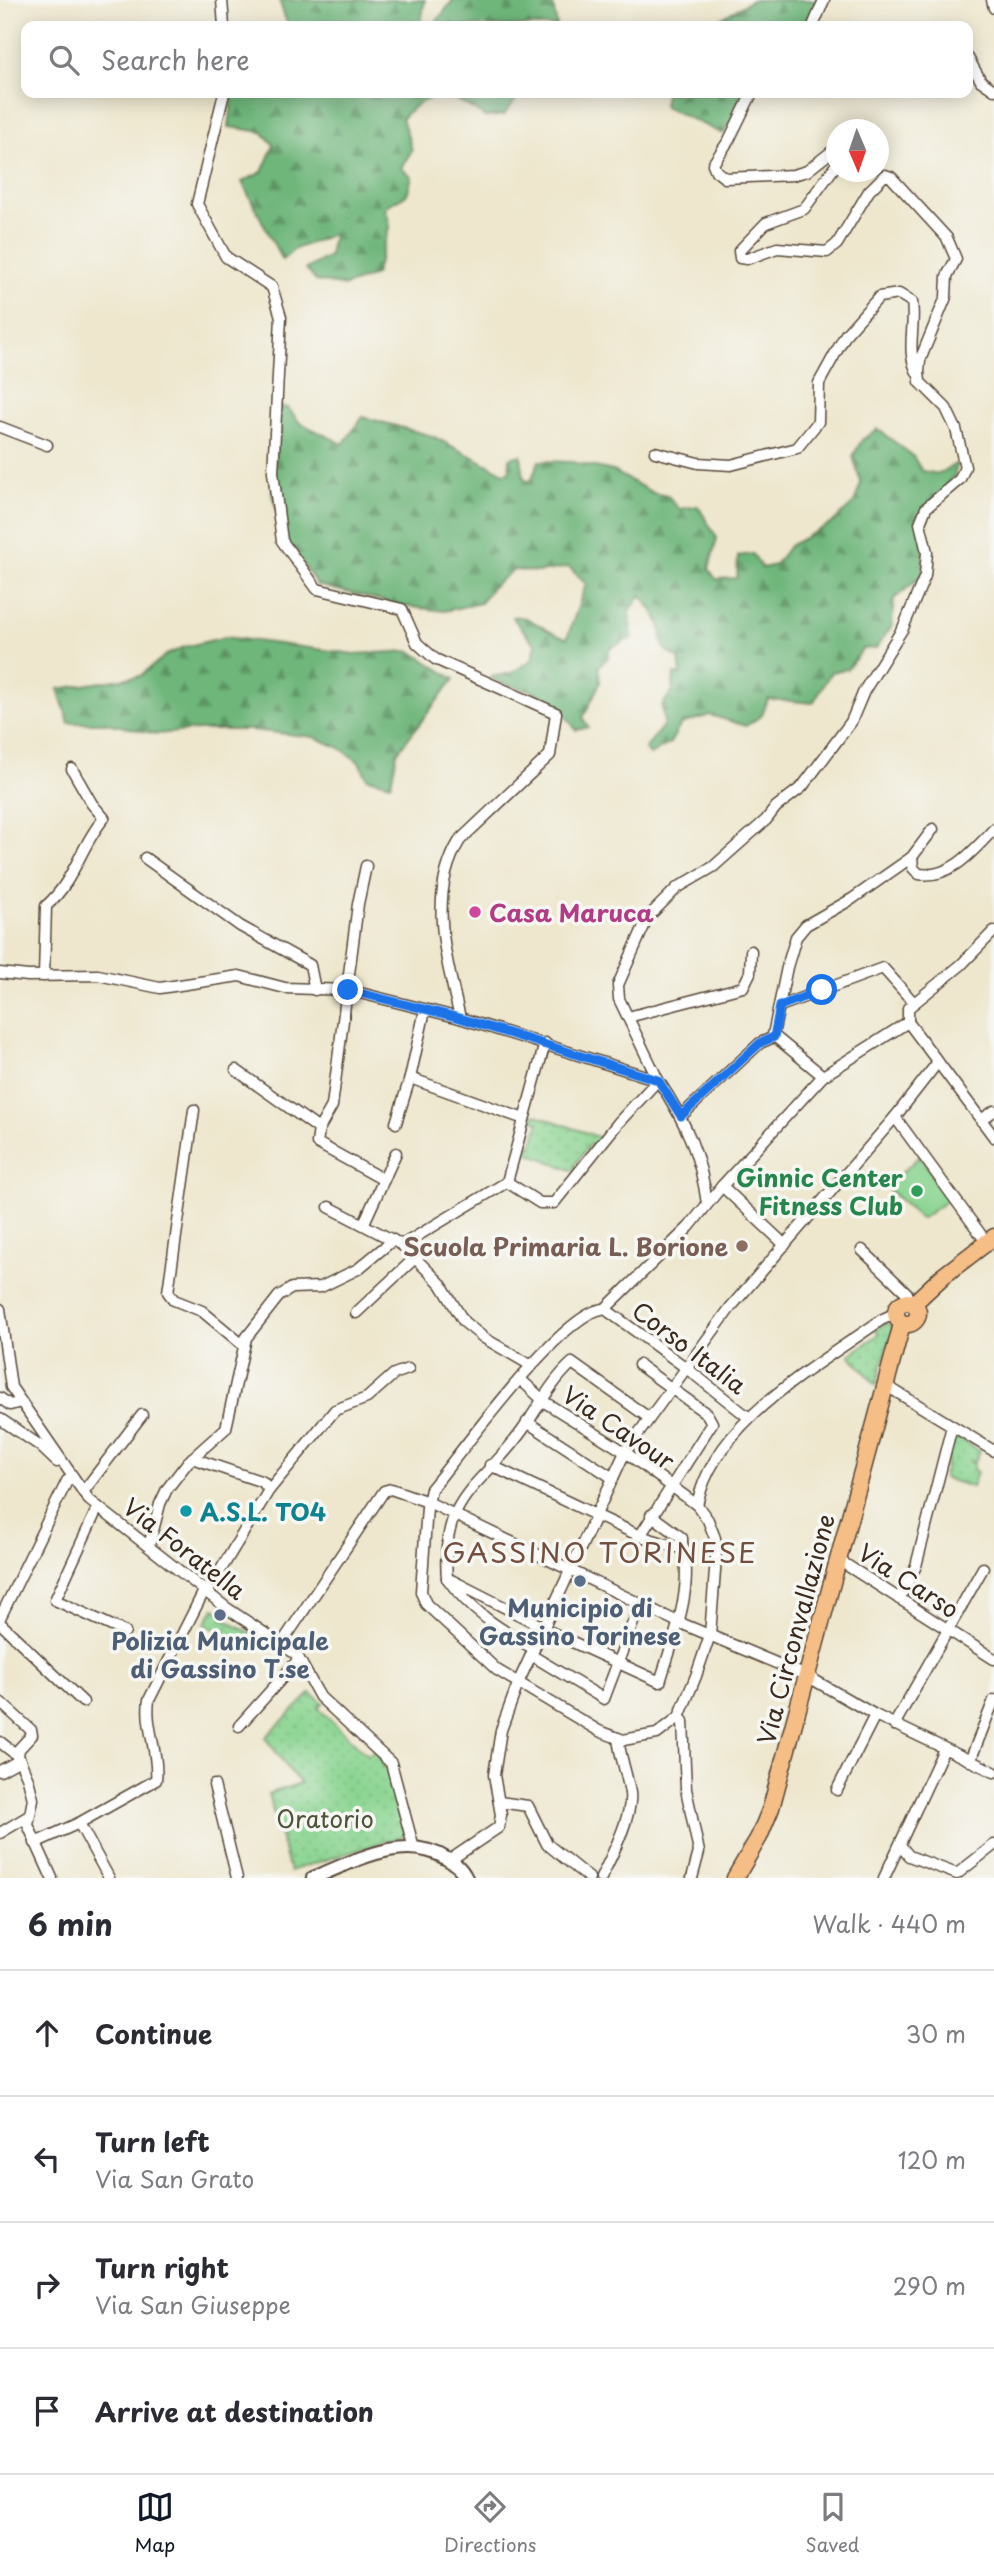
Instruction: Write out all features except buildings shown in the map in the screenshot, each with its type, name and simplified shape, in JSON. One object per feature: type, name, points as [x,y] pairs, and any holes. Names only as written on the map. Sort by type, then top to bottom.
[{"type":"main road","points":[[911,1303],[990,1240]]},
{"type":"main road","name":"Via Circonvallazione","points":[[735,1878],[759,1837],[771,1808],[884,1385],[899,1319],[909,1325],[918,1318],[918,1311],[911,1303]]},
{"type":"street","points":[[222,0],[224,21]]},
{"type":"street","points":[[815,21],[824,0]]},
{"type":"street","points":[[992,0],[994,8]]},
{"type":"street","points":[[973,67],[981,81],[994,90]]},
{"type":"street","points":[[223,98],[197,204],[226,257],[272,287],[281,317],[273,472],[282,541],[317,589],[402,609],[417,643],[435,659],[556,713],[550,755],[460,840],[450,856],[440,913],[443,945],[460,1018]]},
{"type":"street","points":[[750,98],[729,140],[713,163],[716,171],[725,178],[807,172],[826,156]]},
{"type":"street","points":[[889,176],[947,238],[956,259],[947,276],[946,297],[920,360],[920,377]]},
{"type":"street","points":[[826,179],[804,209],[766,223],[756,231],[738,251],[740,258],[747,259],[777,248],[827,252],[836,244],[869,191],[878,182]]},
{"type":"street","points":[[655,452],[698,463],[731,465],[797,448],[818,422],[819,383],[846,334],[879,297],[899,294],[912,302],[915,320],[911,362],[946,408],[956,429],[965,467],[960,479],[926,508],[919,523],[927,552],[925,576],[903,628],[864,691],[851,722],[809,780],[713,867],[677,888],[648,917],[618,985],[619,999],[658,1080],[681,1116],[703,1171],[707,1204]]},
{"type":"street","points":[[0,427],[47,445]]},
{"type":"street","points":[[44,976],[46,906],[71,880],[81,851],[104,818],[92,804],[72,769]]},
{"type":"street","points":[[774,1037],[787,967],[796,937],[806,925],[862,892],[912,857],[933,829]]},
{"type":"street","points":[[912,857],[913,868],[919,874],[939,874],[959,863],[994,829]]},
{"type":"street","points":[[145,858],[240,926],[310,965],[315,990]]},
{"type":"street","points":[[366,866],[358,904],[332,1105],[319,1129],[317,1143],[384,1180]]},
{"type":"street","points":[[994,930],[961,965],[908,1008],[908,1022],[994,1137]]},
{"type":"street","points":[[628,1017],[743,986],[750,973],[751,951]]},
{"type":"street","points":[[780,1006],[883,968],[914,1003]]},
{"type":"street","points":[[0,973],[44,976],[98,975],[160,988],[239,976],[285,988],[348,990],[460,1018],[658,1080]]},
{"type":"street","points":[[396,1123],[410,1078],[425,1010]]},
{"type":"street","points":[[605,1309],[689,1227],[722,1186],[823,1076],[908,1022]]},
{"type":"street","points":[[681,1116],[760,1043],[774,1037]]},
{"type":"street","points":[[774,1037],[823,1076]]},
{"type":"street","points":[[149,1546],[160,1504],[167,1489],[192,1458],[226,1428],[246,1338],[279,1296],[292,1288],[321,1287],[346,1275],[507,1182],[545,1043]]},
{"type":"street","points":[[450,1860],[499,1827],[495,1757],[519,1681],[625,1452],[730,1308],[895,1118],[938,1062]]},
{"type":"street","points":[[236,1070],[319,1129]]},
{"type":"street","points":[[410,1078],[524,1119]]},
{"type":"street","points":[[507,1182],[540,1203],[554,1203],[618,1123],[658,1080]]},
{"type":"street","points":[[194,1110],[168,1292],[174,1300],[202,1311],[244,1346]]},
{"type":"street","points":[[981,1120],[994,1111]]},
{"type":"street","points":[[895,1118],[990,1240]]},
{"type":"street","points":[[363,1223],[396,1153]]},
{"type":"street","points":[[722,1186],[785,1245]]},
{"type":"street","points":[[329,1207],[398,1243],[441,1284],[464,1322],[484,1338],[532,1366]]},
{"type":"street","points":[[862,1250],[907,1293],[911,1303]]},
{"type":"street","points":[[356,1313],[415,1258]]},
{"type":"street","points":[[0,1309],[11,1387],[73,1477]]},
{"type":"street","name":"Corso Italia","points":[[679,1717],[657,1734],[639,1739],[618,1738],[599,1731],[497,1670],[426,1604],[421,1592],[428,1502],[431,1489],[520,1379],[573,1322],[588,1312],[605,1309],[748,1417],[701,1486],[698,1505]]},
{"type":"street","points":[[748,1417],[881,1320],[899,1319]]},
{"type":"street","points":[[640,1604],[604,1699],[482,1618],[463,1601],[447,1578],[445,1553],[464,1493],[527,1422],[572,1363],[649,1418]]},
{"type":"street","points":[[639,1365],[706,1414],[712,1423],[669,1486],[640,1536]]},
{"type":"street","points":[[35,1843],[79,1823],[156,1780],[158,1765],[148,1710],[149,1700],[206,1590],[269,1490],[335,1409],[367,1398],[394,1374],[408,1369]]},
{"type":"street","name":"Via Cavour","points":[[520,1379],[543,1399],[625,1452],[698,1505]]},
{"type":"street","points":[[884,1385],[994,1451]]},
{"type":"street","points":[[0,1398],[10,1405],[21,1402]]},
{"type":"street","points":[[83,1492],[142,1415]]},
{"type":"street","points":[[0,1419],[39,1445],[73,1477]]},
{"type":"street","points":[[27,1437],[33,1419]]},
{"type":"street","points":[[527,1422],[613,1478]]},
{"type":"street","points":[[899,1599],[916,1566],[953,1426]]},
{"type":"street","points":[[39,1445],[42,1432]]},
{"type":"street","points":[[192,1458],[263,1482],[269,1490]]},
{"type":"street","points":[[490,1465],[640,1536],[676,1547],[682,1543]]},
{"type":"street","points":[[73,1477],[67,1481],[0,1620],[83,1702]]},
{"type":"street","name":"Via Foratella","points":[[73,1477],[83,1492],[99,1507],[245,1620],[282,1643],[299,1659],[320,1697],[391,1763],[413,1845]]},
{"type":"street","points":[[282,1643],[384,1491],[391,1489],[428,1502],[678,1622],[807,1676],[875,1715],[994,1772]]},
{"type":"street","points":[[692,1878],[699,1852],[686,1789],[683,1721],[679,1717],[710,1635],[716,1558],[715,1538],[698,1505]]},
{"type":"street","points":[[99,1507],[55,1600],[125,1632]]},
{"type":"street","points":[[447,1578],[617,1664],[660,1682],[678,1622],[685,1572],[682,1538],[651,1515]]},
{"type":"street","name":"Via Carso","points":[[837,1559],[994,1659]]},
{"type":"street","points":[[894,1724],[983,1568]]},
{"type":"street","points":[[239,1726],[299,1659]]},
{"type":"street","points":[[970,1761],[994,1700]]},
{"type":"street","points":[[0,1702],[31,1730],[32,1735],[19,1749],[19,1758],[33,1792],[27,1817],[35,1843],[52,1878]]},
{"type":"street","points":[[837,1790],[875,1715]]},
{"type":"street","points":[[601,1878],[616,1846],[630,1795],[618,1738]]},
{"type":"street","points":[[0,1742],[19,1758]]},
{"type":"street","points":[[884,1878],[944,1749]]},
{"type":"street","points":[[0,1771],[19,1758]]},
{"type":"street","points":[[214,1785],[237,1878]]},
{"type":"street","points":[[499,1802],[527,1806],[547,1844],[589,1878]]},
{"type":"street","points":[[0,1833],[27,1817]]},
{"type":"street","points":[[79,1823],[109,1878]]},
{"type":"street","points":[[313,1878],[358,1860],[413,1845],[433,1850],[450,1860],[461,1868],[466,1878]]},
{"type":"street","points":[[900,1845],[904,1853],[944,1874],[957,1874],[994,1845]]},
{"type":"green space","points":[[279,0],[425,0],[421,21],[286,21]]},
{"type":"green space","points":[[453,0],[552,0],[556,21],[437,21]]},
{"type":"green space","points":[[752,0],[822,0],[811,21],[717,21]]},
{"type":"green space","points":[[232,98],[433,98],[423,101],[402,118],[412,150],[401,168],[412,177],[407,194],[385,207],[390,225],[375,275],[345,286],[316,281],[306,269],[329,256],[333,234],[295,249],[282,260],[242,182],[262,172],[274,145],[262,132],[229,127]]},
{"type":"green space","points":[[447,98],[517,98],[504,115],[485,117]]},
{"type":"green space","points":[[664,98],[744,98],[723,134],[663,106]]},
{"type":"green space","points":[[279,407],[288,408],[300,423],[343,444],[363,417],[432,436],[504,473],[510,471],[509,458],[521,455],[524,480],[531,481],[539,461],[572,462],[613,471],[653,493],[668,496],[679,509],[698,506],[717,538],[709,569],[716,579],[737,578],[738,556],[753,554],[762,568],[775,565],[789,546],[832,523],[854,503],[861,483],[853,456],[862,440],[877,429],[912,455],[922,471],[939,474],[957,463],[953,479],[928,514],[924,536],[923,575],[894,599],[892,626],[876,648],[863,649],[847,669],[831,672],[813,703],[768,699],[762,715],[746,726],[710,715],[681,724],[670,743],[650,755],[645,749],[664,724],[662,706],[673,690],[674,674],[681,675],[679,658],[664,648],[659,621],[641,595],[629,612],[632,638],[610,648],[608,658],[599,666],[600,683],[583,718],[588,727],[576,730],[559,708],[547,698],[490,677],[511,673],[532,660],[536,645],[512,617],[526,618],[567,638],[586,584],[569,567],[540,572],[513,570],[493,586],[480,603],[444,611],[404,606],[317,585],[284,537],[272,494]]},
{"type":"green space","points":[[225,637],[355,654],[411,651],[454,679],[397,753],[391,784],[367,778],[359,762],[340,748],[314,737],[251,730],[198,730],[157,734],[106,723],[69,723],[58,689],[140,676],[166,655],[184,647]]},
{"type":"green space","points":[[534,1114],[601,1138],[595,1148],[590,1144],[574,1166],[578,1170],[576,1172],[522,1150],[525,1145],[532,1147],[539,1122],[533,1120]]},
{"type":"green space","name":"Ginnic Center Fitness Club","points":[[920,1156],[949,1199],[921,1219],[886,1187]]},
{"type":"green space","points":[[885,1324],[892,1324],[893,1328],[876,1385],[850,1355],[879,1334],[876,1330]]},
{"type":"green space","points":[[958,1438],[980,1451],[975,1462],[969,1461],[974,1464],[973,1470],[977,1472],[972,1487],[943,1478],[951,1443]]},
{"type":"green space","points":[[214,1608],[225,1614],[223,1618],[263,1640],[257,1650],[205,1624]]},
{"type":"green space","name":"Oratorio","points":[[311,1693],[323,1703],[318,1708],[368,1756],[375,1750],[390,1777],[406,1835],[290,1871],[268,1794],[301,1783],[265,1738]]},
{"type":"place","name":"Casa Maruca","points":[[475,912]]},
{"type":"place","name":"Ginnic Center Fitness Club","points":[[917,1191]]},
{"type":"place","name":"Scuola Primaria L. Borione","points":[[742,1246]]},
{"type":"place","name":"A.S.L. TO4","points":[[186,1511]]},
{"type":"place","name":"Municipio di Gassino Torinese","points":[[580,1581]]},
{"type":"place","name":"Polizia Municipale di Gassino T.se","points":[[220,1615]]},
{"type":"district","name":"GASSINO TORINESE","points":[[600,1551]]},
{"type":"route","points":[[348,990],[460,1018],[658,1080],[681,1116],[760,1043],[774,1037],[780,1006],[822,990]]}]
